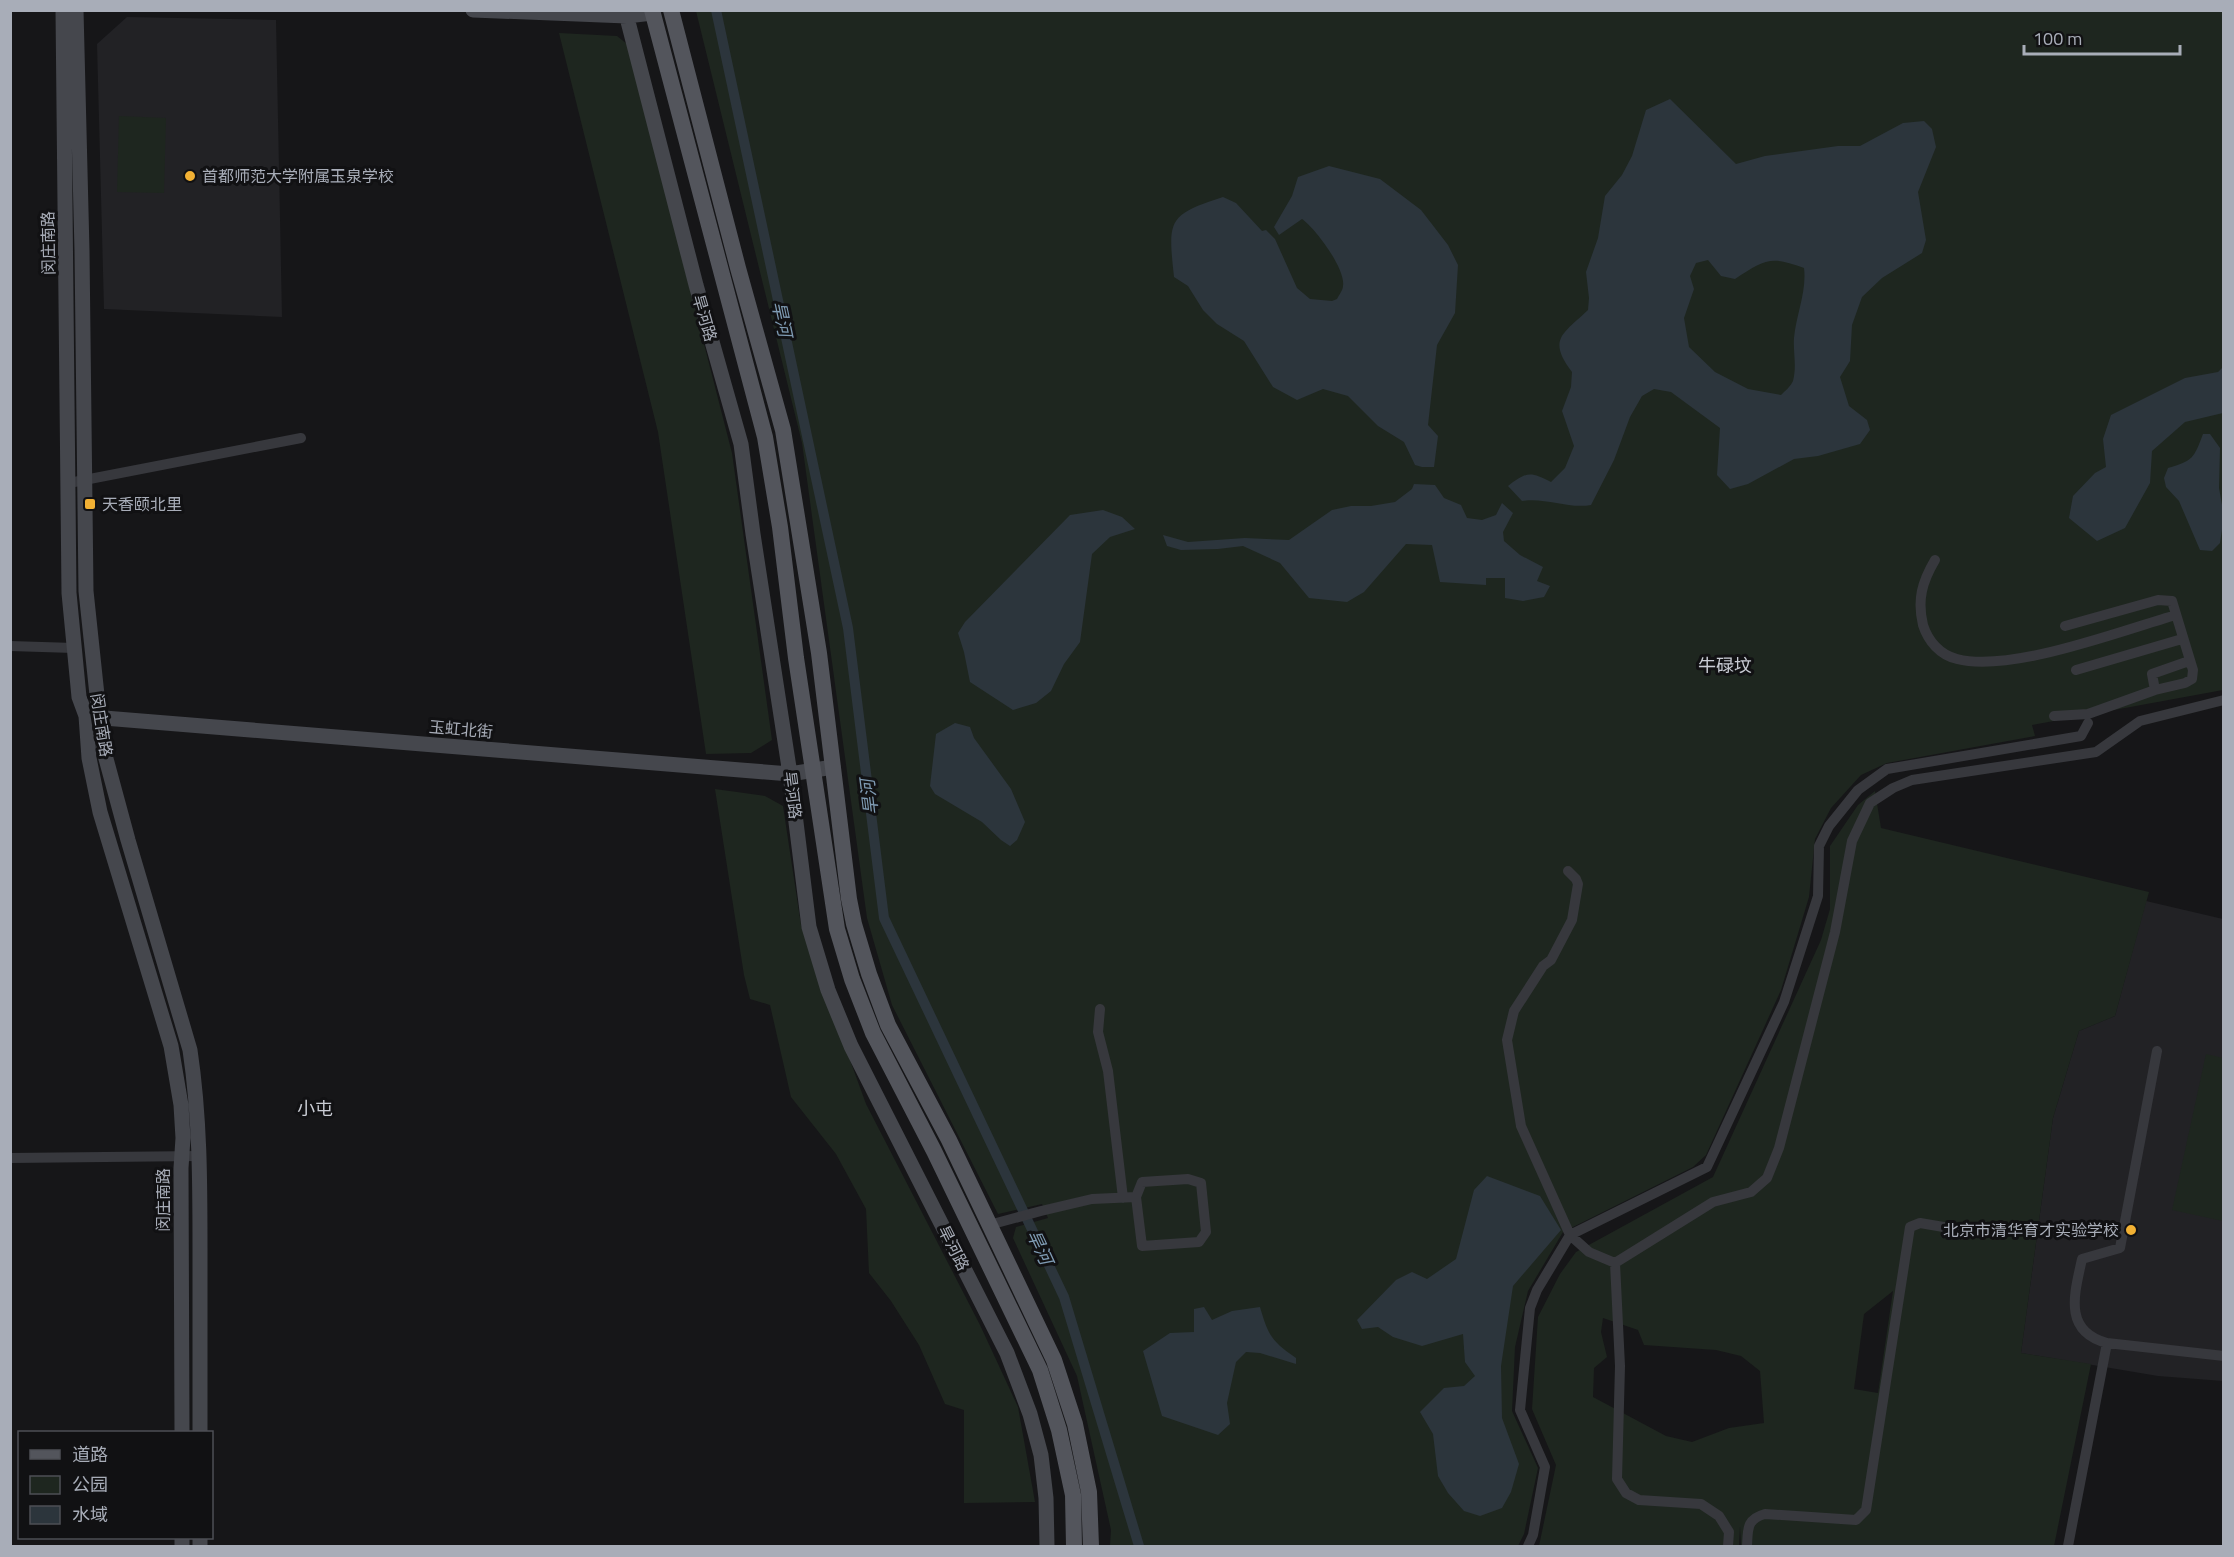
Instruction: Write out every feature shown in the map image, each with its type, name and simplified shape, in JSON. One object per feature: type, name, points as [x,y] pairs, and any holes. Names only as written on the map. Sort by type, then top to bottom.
[{"type":"main road","name":"旱河路","points":[[671,10],[783,430],[819,653],[833,767],[840,900],[837,929],[852,979],[873,1033],[933,1150],[1040,1370],[1059,1430],[1073,1495],[1074,1546]]},
{"type":"main road","name":"旱河路","points":[[652,12],[765,437],[780,527],[813,770],[840,900],[854,924],[888,1025],[995,1224],[1054,1360],[1076,1424],[1089,1492],[1091,1546]]},
{"type":"street","name":"闵庄南路","points":[[63,10],[77,481],[93,717],[89,758],[100,812],[171,1046],[181,1105],[182,1431]]},
{"type":"street","name":"闵庄南路","points":[[76,10],[82,251],[77,481],[69,593],[79,697],[93,717],[105,754],[190,1050],[198,1113],[200,1156],[200,1431]]},
{"type":"street","points":[[473,10],[652,12]]},
{"type":"street","name":"旱河路","points":[[626,13],[696,285],[741,444],[790,774],[809,927],[828,990],[851,1046],[1011,1363],[1030,1414],[1041,1455],[1046,1498],[1047,1546]]},
{"type":"street","points":[[675,99],[693,95]]},
{"type":"street","points":[[77,481],[300,438]]},
{"type":"street","points":[[1935,560],[1924,579],[1919,610],[1926,632],[1938,650],[1956,659],[1981,662],[2012,660],[2176,615]]},
{"type":"street","points":[[2054,716],[2088,714],[2192,679],[2193,670],[2172,601],[2158,600],[2065,626]]},
{"type":"street","points":[[2076,670],[2150,646],[2182,639]]},
{"type":"street","points":[[10,646],[74,648]]},
{"type":"street","points":[[2155,690],[2152,674],[2189,661]]},
{"type":"street","points":[[1615,1263],[1713,1202],[1751,1192],[1767,1178],[1779,1148],[1835,932],[1852,841],[1870,802],[1912,780],[2096,752],[2140,721],[2223,700]]},
{"type":"street","name":"玉虹北街","points":[[93,717],[790,774],[833,767]]},
{"type":"street","points":[[1528,1546],[1533,1535],[1545,1467],[1520,1410],[1530,1308],[1537,1290],[1570,1235],[1707,1167],[1784,1002],[1818,896],[1819,846],[1829,826],[1858,790],[1887,769],[2081,736],[2088,723]]},
{"type":"street","points":[[1568,871],[1578,884],[1572,920],[1551,960],[1543,966],[1514,1011],[1507,1040],[1521,1126],[1570,1235],[1588,1252],[1615,1263]]},
{"type":"street","points":[[1100,1009],[1098,1032],[1108,1071],[1123,1198]]},
{"type":"street","points":[[2157,1052],[2120,1248],[2082,1258],[2073,1306],[2082,1327],[2097,1341],[2223,1356]]},
{"type":"street","points":[[10,1158],[200,1156]]},
{"type":"street","points":[[1188,1179],[1200,1183],[1206,1232],[1199,1242],[1142,1246],[1136,1197],[1143,1182],[1188,1179]]},
{"type":"street","points":[[995,1224],[1092,1199],[1136,1197]]},
{"type":"street","points":[[1747,1546],[1748,1526],[1756,1516],[1765,1514],[1856,1520],[1866,1510],[1910,1227],[1920,1223],[1967,1231],[1984,1226]]},
{"type":"street","points":[[1615,1263],[1620,1366],[1617,1479],[1626,1492],[1639,1500],[1701,1504],[1719,1516],[1729,1532],[1728,1546]]},
{"type":"street","points":[[2068,1546],[2107,1343]]},
{"type":"shaded area","name":"首都师范大学附属玉泉学校","points":[[127,17],[276,20],[282,317],[104,309],[97,44]]},
{"type":"shaded area","name":"北京市清华育才实验学校","points":[[2146,901],[2223,919],[2223,1381],[2158,1376],[2021,1353],[2053,1118],[2079,1031],[2115,1016]]},
{"type":"green space","points":[[696,11],[2223,11],[2223,690],[2032,725],[2035,736],[1887,763],[1861,775],[1831,808],[1815,839],[1809,897],[1781,990],[1706,1155],[1693,1167],[1563,1232],[1528,1291],[1515,1347],[1512,1411],[1538,1468],[1524,1534],[1518,1546],[1110,1546],[1111,1530],[1077,1376],[1013,1238],[1016,1227],[1048,1218],[1042,1204],[998,1214],[892,1005],[867,918],[802,443]]},
{"type":"green space","points":[[559,33],[617,36],[627,44],[732,453],[772,740],[751,753],[706,754],[658,432]]},
{"type":"green space","points":[[119,116],[166,118],[164,193],[117,192]]},
{"type":"green space","points":[[715,789],[765,796],[783,806],[801,925],[866,1104],[980,1325],[1018,1407],[1035,1502],[964,1503],[964,1410],[945,1404],[919,1345],[891,1301],[869,1273],[866,1209],[836,1154],[791,1097],[770,1005],[750,999],[744,975]]},
{"type":"green space","points":[[1875,791],[1881,828],[2149,892],[2115,1016],[2079,1031],[2053,1118],[2021,1353],[2091,1364],[2054,1546],[1741,1546],[1740,1526],[1739,1546],[1539,1546],[1556,1465],[1532,1409],[1538,1317],[1560,1274],[1576,1252],[1713,1177],[1821,940],[1830,909],[1830,846],[1858,805]],"holes":[[[1893,1291],[1878,1393],[1854,1389],[1864,1314]],[[1603,1318],[1638,1330],[1644,1345],[1716,1350],[1741,1356],[1760,1371],[1764,1423],[1729,1428],[1692,1442],[1666,1436],[1593,1397],[1594,1368],[1607,1357],[1601,1332]]]},
{"type":"green space","points":[[2206,1054],[2223,1058],[2223,1221],[2172,1210]]},
{"type":"water","points":[[1670,99],[1736,164],[1765,156],[1838,146],[1860,146],[1903,123],[1924,121],[1932,129],[1936,147],[1918,192],[1926,240],[1922,253],[1882,278],[1862,297],[1852,325],[1850,361],[1840,377],[1849,406],[1867,420],[1870,430],[1860,444],[1818,456],[1794,459],[1748,484],[1730,489],[1717,475],[1720,428],[1671,392],[1654,389],[1642,396],[1630,417],[1614,460],[1591,505],[1574,506],[1539,500],[1522,501],[1508,486],[1528,475],[1538,476],[1551,482],[1565,468],[1574,446],[1562,411],[1571,387],[1572,372],[1564,361],[1559,344],[1565,331],[1588,310],[1586,272],[1598,238],[1605,196],[1622,175],[1632,156],[1646,110]],"holes":[[[1708,260],[1721,276],[1735,279],[1753,267],[1775,261],[1804,268],[1803,294],[1794,338],[1793,381],[1781,395],[1748,389],[1715,372],[1689,347],[1684,318],[1694,289],[1690,276],[1696,263]]]},
{"type":"water","points":[[1329,166],[1380,179],[1421,210],[1448,245],[1458,265],[1455,313],[1437,345],[1428,425],[1438,436],[1434,467],[1415,465],[1404,442],[1378,426],[1348,396],[1323,389],[1297,400],[1273,387],[1244,341],[1217,324],[1203,310],[1188,286],[1174,277],[1171,243],[1175,222],[1191,209],[1223,197],[1236,203],[1262,231],[1266,230],[1275,239],[1297,288],[1310,299],[1332,301],[1337,299],[1343,286],[1340,270],[1328,249],[1308,224],[1302,219],[1279,235],[1274,227],[1292,196],[1298,177]]},
{"type":"water","points":[[2223,367],[2223,413],[2185,422],[2152,451],[2150,483],[2125,528],[2097,541],[2069,518],[2073,496],[2095,473],[2106,467],[2103,439],[2111,415],[2185,378],[2218,372]]},
{"type":"water","points":[[2203,434],[2210,434],[2220,448],[2219,488],[2224,516],[2220,543],[2212,551],[2200,550],[2179,501],[2166,487],[2164,478],[2168,468],[2183,463],[2195,453]]},
{"type":"water","points":[[1414,484],[1435,485],[1444,498],[1461,505],[1467,518],[1482,520],[1496,515],[1502,503],[1513,513],[1503,532],[1504,541],[1520,555],[1543,567],[1537,581],[1550,586],[1544,597],[1523,601],[1505,598],[1505,578],[1486,578],[1486,585],[1440,582],[1432,545],[1406,544],[1364,592],[1347,602],[1309,598],[1280,563],[1243,546],[1181,550],[1167,546],[1163,535],[1188,542],[1245,538],[1289,540],[1332,510],[1395,502],[1412,489]]},
{"type":"water","points":[[1103,510],[1122,517],[1135,529],[1110,537],[1092,554],[1080,642],[1064,664],[1051,691],[1036,703],[1013,710],[970,682],[958,633],[965,622],[1070,515]]},
{"type":"water","points":[[955,723],[970,727],[974,738],[1011,789],[1025,822],[1017,840],[1010,846],[982,822],[935,794],[930,786],[936,734]]},
{"type":"water","points":[[1487,1176],[1540,1196],[1561,1230],[1513,1286],[1501,1366],[1502,1418],[1519,1464],[1511,1492],[1502,1508],[1480,1516],[1464,1511],[1448,1493],[1438,1476],[1433,1434],[1420,1412],[1444,1388],[1464,1386],[1475,1376],[1465,1362],[1463,1334],[1422,1346],[1393,1337],[1378,1327],[1362,1329],[1357,1320],[1396,1280],[1412,1272],[1427,1279],[1456,1259],[1474,1190]]},
{"type":"water","points":[[1204,1307],[1212,1320],[1232,1311],[1260,1307],[1272,1337],[1296,1358],[1296,1364],[1260,1353],[1246,1352],[1236,1362],[1227,1403],[1230,1424],[1218,1435],[1162,1416],[1143,1351],[1170,1333],[1194,1332],[1194,1309]]},
{"type":"waterway","name":"旱河","points":[[716,10],[848,628],[884,918],[1064,1297],[1139,1546]]},
{"type":"place","name":"首都师范大学附属玉泉学校","points":[[190,176]]},
{"type":"place","name":"天香颐北里","points":[[90,504]]},
{"type":"place","name":"北京市清华育才实验学校","points":[[2131,1230]]},
{"type":"district","name":"牛碌坟","points":[[1725,665]]},
{"type":"district","name":"小屯","points":[[315,1108]]}]
